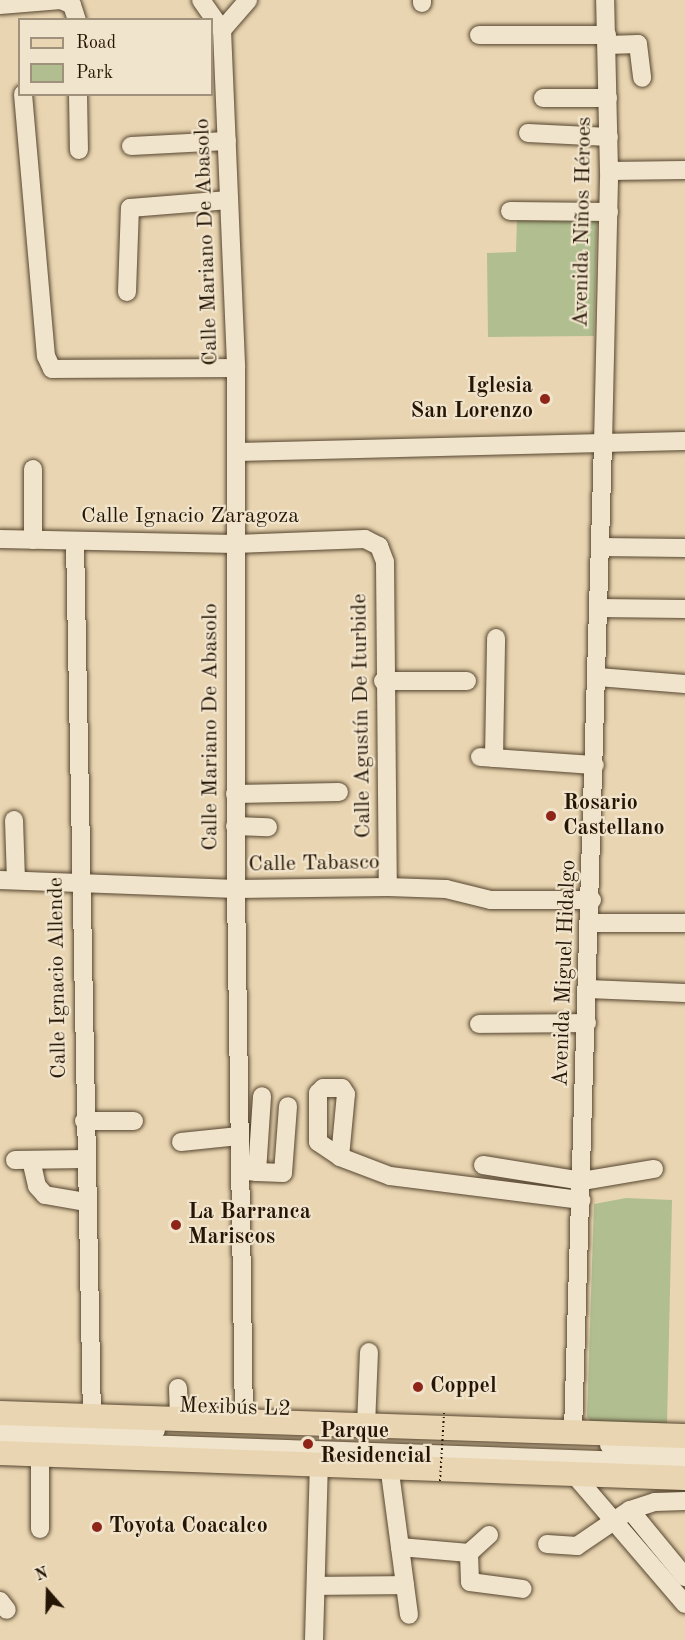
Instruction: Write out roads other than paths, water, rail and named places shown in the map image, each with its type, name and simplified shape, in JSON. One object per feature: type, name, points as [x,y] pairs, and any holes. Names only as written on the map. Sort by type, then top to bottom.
[{"type":"main road","points":[[0,1413],[92,1415],[244,1424],[573,1431],[685,1436]]},
{"type":"main road","points":[[0,1453],[571,1471],[685,1478]]},
{"type":"street","points":[[0,5],[61,0],[74,12]]},
{"type":"street","points":[[201,0],[209,18]]},
{"type":"street","points":[[219,39],[248,0]]},
{"type":"street","name":"Avenida Niños Héroes","points":[[603,444],[609,212],[605,0]]},
{"type":"street","points":[[479,35],[607,40],[638,44],[642,78]]},
{"type":"street","name":"Calle Mariano De Abasolo","points":[[219,39],[227,141],[236,368],[235,794],[239,1136],[249,1171],[244,1424]]},
{"type":"street","points":[[23,96],[32,172],[46,356],[52,369],[236,368]]},
{"type":"street","points":[[78,96],[80,150]]},
{"type":"street","points":[[543,98],[608,98]]},
{"type":"street","points":[[528,133],[609,138]]},
{"type":"street","points":[[132,146],[227,141]]},
{"type":"street","points":[[609,171],[685,170]]},
{"type":"street","points":[[127,292],[130,208],[229,200]]},
{"type":"street","points":[[510,211],[609,212]]},
{"type":"street","points":[[236,452],[685,441]]},
{"type":"street","name":"Avenida Miguel Hidalgo","points":[[573,1431],[592,900],[603,444]]},
{"type":"street","points":[[33,469],[33,540]]},
{"type":"street","name":"Calle Ignacio Zaragoza","points":[[0,539],[235,544],[365,539],[379,546]]},
{"type":"street","name":"Calle Ignacio Allende","points":[[75,541],[84,1121],[92,1415]]},
{"type":"street","name":"Calle Agustín De Iturbide","points":[[379,546],[385,562],[383,681],[388,887]]},
{"type":"street","points":[[600,548],[685,548]]},
{"type":"street","points":[[599,608],[685,609]]},
{"type":"street","points":[[496,638],[487,757],[595,765]]},
{"type":"street","points":[[598,677],[685,684]]},
{"type":"street","points":[[383,681],[467,681]]},
{"type":"street","points":[[235,794],[339,792]]},
{"type":"street","points":[[8,880],[14,820]]},
{"type":"street","points":[[236,826],[268,827]]},
{"type":"street","name":"Calle Tabasco","points":[[8,880],[80,879],[236,889],[388,887],[446,889],[491,900],[592,900]]},
{"type":"street","points":[[591,923],[685,923]]},
{"type":"street","points":[[588,989],[685,993]]},
{"type":"street","points":[[479,1024],[587,1023]]},
{"type":"street","points":[[262,1096],[249,1171],[283,1173],[288,1106]]},
{"type":"street","points":[[84,1121],[134,1121]]},
{"type":"street","points":[[181,1142],[239,1136]]},
{"type":"street","points":[[340,1157],[390,1176],[581,1191],[654,1169]]},
{"type":"street","points":[[85,1159],[23,1160],[45,1196],[86,1202]]},
{"type":"street","points":[[483,1165],[581,1191]]},
{"type":"street","points":[[366,1426],[369,1352]]},
{"type":"street","points":[[178,1388],[179,1420]]},
{"type":"street","name":"Mexibús L2","points":[[0,1426],[685,1449]]},
{"type":"street","name":"Mexibús L2","points":[[0,1439],[685,1463]]},
{"type":"street","points":[[40,1454],[40,1529]]},
{"type":"street","points":[[314,1640],[319,1463]]},
{"type":"street","points":[[389,1465],[409,1615]]},
{"type":"street","points":[[571,1471],[622,1515],[685,1577]]},
{"type":"street","points":[[622,1515],[648,1474]]},
{"type":"street","points":[[547,1544],[577,1546],[622,1515],[655,1502],[685,1501]]},
{"type":"street","points":[[622,1515],[685,1604]]},
{"type":"street","points":[[400,1547],[469,1553],[489,1535]]},
{"type":"street","points":[[469,1553],[470,1582],[524,1589]]},
{"type":"street","points":[[316,1586],[405,1585]]},
{"type":"place","name":"Iglesia San Lorenzo","points":[[545,399]]},
{"type":"place","name":"Rosario Castellano","points":[[551,816]]},
{"type":"place","name":"La Barranca Mariscos","points":[[176,1225]]},
{"type":"place","name":"Coppel","points":[[418,1387]]},
{"type":"place","name":"Parque Residencial","points":[[308,1444]]},
{"type":"place","name":"Toyota Coacalco","points":[[97,1527]]}]
